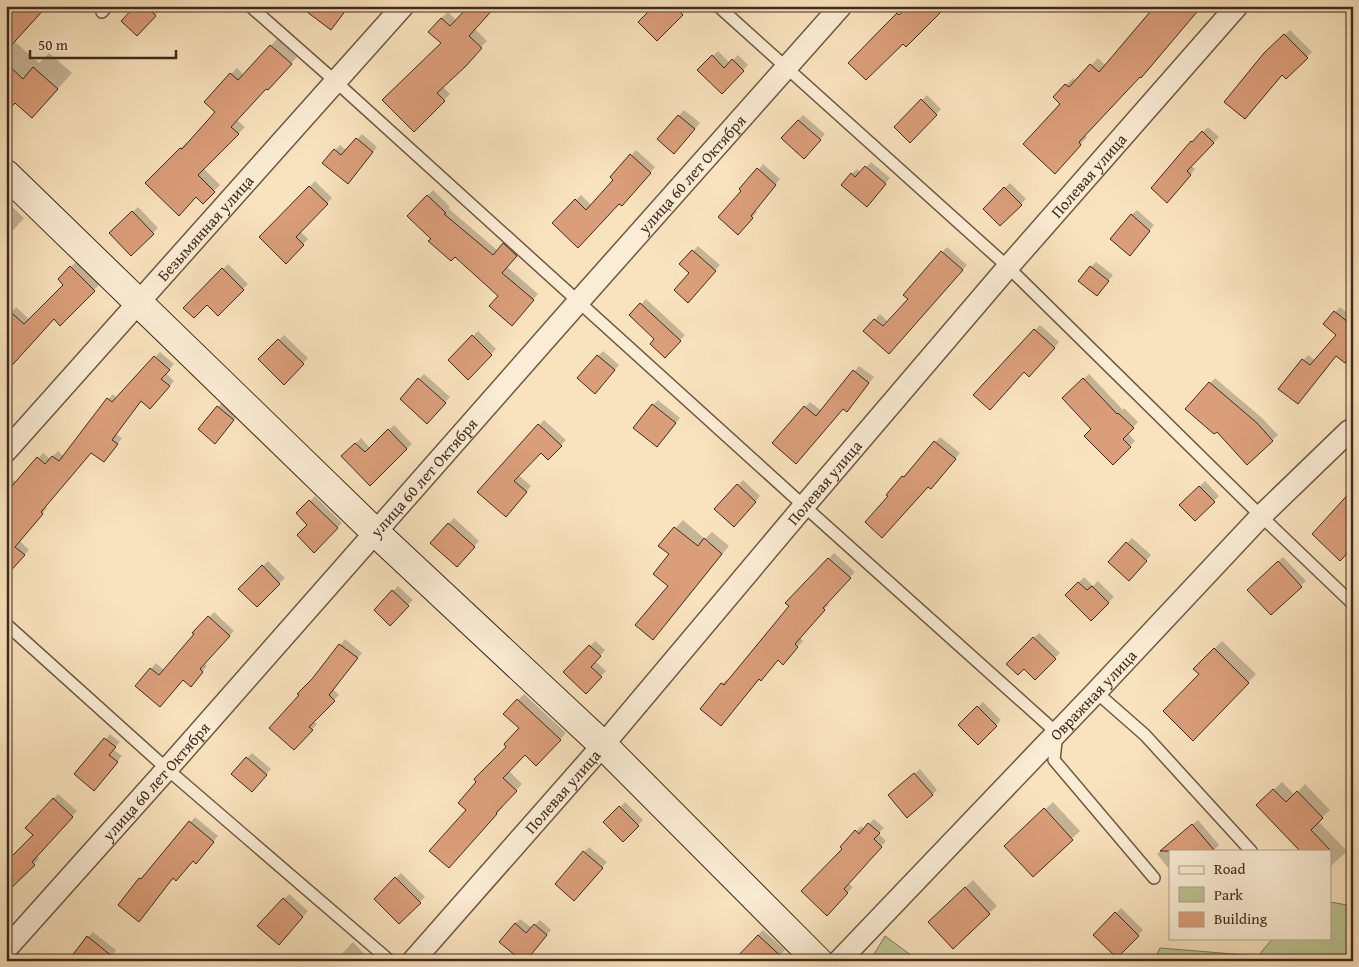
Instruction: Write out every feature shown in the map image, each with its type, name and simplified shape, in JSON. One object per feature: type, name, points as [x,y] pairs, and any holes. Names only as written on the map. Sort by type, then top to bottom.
[{"type":"street","name":"Безымянная улица","points":[[6,450],[403,6]]},
{"type":"street","name":"улица 60 лет Октября","points":[[6,949],[841,6]]},
{"type":"street","name":"Полевая улица","points":[[413,961],[603,745],[1008,267],[1237,6]]},
{"type":"street","points":[[6,174],[375,532],[603,745],[818,961]]},
{"type":"street","name":"Овражная улица","points":[[839,961],[1261,516],[1349,431]]},
{"type":"lane","points":[[250,6],[1057,733],[1054,760],[1154,878]]},
{"type":"lane","points":[[718,6],[1008,267],[1353,604]]},
{"type":"lane","points":[[6,624],[167,769],[390,961]]},
{"type":"lane","points":[[1096,692],[1145,735],[1249,850]]},
{"type":"green space","points":[[1332,902],[1353,906],[1353,961],[1154,961],[1160,948],[1258,956],[1271,940],[1332,940]]},
{"type":"green space","points":[[885,936],[919,961],[870,961]]},
{"type":"building","points":[[6,6],[47,6],[6,51]]},
{"type":"building","points":[[135,6],[146,6],[156,16],[137,36],[121,21]]},
{"type":"building","points":[[299,6],[349,6],[331,30]]},
{"type":"building","points":[[469,6],[496,6],[469,36],[482,48],[437,93],[445,101],[414,132],[382,100],[441,43],[428,32],[441,18],[450,26]]},
{"type":"building","points":[[654,6],[674,6],[683,15],[657,41],[638,22]]},
{"type":"building","points":[[907,6],[947,6],[906,47],[903,44],[866,80],[848,63],[897,13],[899,15]]},
{"type":"building","points":[[1155,6],[1202,6],[1141,78],[1079,142],[1081,145],[1055,174],[1023,144],[1060,104],[1053,97],[1065,84],[1069,87],[1090,64],[1099,72]]},
{"type":"building","points":[[1284,34],[1308,58],[1286,79],[1282,75],[1245,119],[1224,102],[1264,53]]},
{"type":"building","points":[[270,45],[292,64],[231,127],[239,134],[198,175],[215,192],[203,204],[196,197],[179,216],[145,183],[180,148],[182,149],[215,112],[204,102],[230,73],[238,80]]},
{"type":"building","points":[[712,55],[724,68],[732,59],[744,71],[722,94],[697,70]]},
{"type":"building","points":[[6,63],[23,79],[33,67],[58,89],[32,118],[15,103],[6,113]]},
{"type":"building","points":[[921,99],[937,115],[910,143],[894,127]]},
{"type":"building","points":[[678,115],[695,129],[674,154],[657,139]]},
{"type":"building","points":[[798,120],[821,140],[804,159],[781,138]]},
{"type":"building","points":[[1202,131],[1214,143],[1187,171],[1191,175],[1167,203],[1151,188],[1191,141]]},
{"type":"building","points":[[356,138],[373,152],[348,184],[322,163],[334,149],[341,155]]},
{"type":"building","points":[[630,154],[651,173],[622,206],[619,204],[578,248],[552,223],[575,199],[586,210],[613,180],[610,177]]},
{"type":"building","points":[[865,166],[886,184],[867,207],[841,185],[851,173],[855,177]]},
{"type":"building","points":[[757,168],[776,185],[751,216],[753,218],[738,235],[718,217],[741,191],[739,189]]},
{"type":"building","points":[[309,186],[328,204],[296,237],[304,245],[286,264],[259,237]]},
{"type":"building","points":[[1004,187],[1022,205],[1000,226],[983,209]]},
{"type":"building","points":[[427,195],[446,213],[444,214],[493,255],[503,243],[517,256],[502,273],[534,300],[512,326],[489,306],[498,296],[455,257],[451,261],[428,241],[431,239],[407,216]]},
{"type":"building","points":[[132,211],[154,234],[131,256],[109,233]]},
{"type":"building","points":[[1131,214],[1150,231],[1130,256],[1110,239]]},
{"type":"building","points":[[692,250],[716,271],[688,303],[674,290],[689,273],[679,264]]},
{"type":"building","points":[[941,251],[963,270],[889,354],[863,331],[874,319],[883,326],[908,299],[903,295]]},
{"type":"building","points":[[70,266],[95,291],[60,326],[54,319],[6,372],[6,308],[24,324],[63,285],[58,279]]},
{"type":"building","points":[[1090,266],[1109,281],[1097,296],[1078,281]]},
{"type":"building","points":[[222,268],[244,290],[218,316],[207,305],[194,318],[183,308]]},
{"type":"building","points":[[640,303],[681,341],[665,358],[650,344],[654,339],[629,315]]},
{"type":"building","points":[[1334,311],[1348,322],[1353,316],[1353,354],[1345,363],[1336,356],[1298,404],[1278,389],[1302,359],[1310,365],[1336,335],[1323,324]]},
{"type":"building","points":[[1034,329],[1055,348],[1029,377],[1024,372],[990,410],[973,395]]},
{"type":"building","points":[[472,335],[492,355],[468,380],[448,360]]},
{"type":"building","points":[[278,339],[304,364],[284,385],[258,359]]},
{"type":"building","points":[[597,355],[615,370],[595,394],[577,378]]},
{"type":"building","points":[[154,356],[170,370],[161,379],[170,386],[150,409],[141,401],[112,440],[118,444],[104,462],[91,453],[41,512],[43,514],[15,547],[25,555],[6,576],[6,493],[37,457],[45,464],[52,456],[59,461],[107,398],[112,402]]},
{"type":"building","points":[[853,370],[869,383],[847,412],[843,409],[796,464],[772,443],[804,406],[816,416]]},
{"type":"building","points":[[418,378],[446,403],[427,424],[400,399]]},
{"type":"building","points":[[1083,378],[1117,414],[1134,428],[1123,439],[1131,447],[1113,465],[1084,436],[1091,429],[1062,398]]},
{"type":"building","points":[[1209,382],[1257,423],[1273,441],[1247,465],[1217,432],[1214,434],[1185,409]]},
{"type":"building","points":[[652,404],[676,423],[657,447],[633,428]]},
{"type":"building","points":[[217,406],[234,420],[215,444],[198,429]]},
{"type":"building","points":[[538,424],[562,446],[548,460],[541,453],[514,481],[527,492],[506,517],[477,492]]},
{"type":"building","points":[[388,429],[407,449],[370,486],[341,456],[355,443],[365,452]]},
{"type":"building","points":[[934,441],[956,459],[931,489],[928,487],[882,538],[865,522],[888,496],[886,495],[902,476],[904,477]]},
{"type":"building","points":[[737,484],[756,502],[734,527],[714,509]]},
{"type":"building","points":[[1199,486],[1215,502],[1195,521],[1179,505]]},
{"type":"building","points":[[1353,489],[1353,547],[1340,561],[1312,534]]},
{"type":"building","points":[[309,500],[338,528],[314,553],[297,535],[307,525],[296,513]]},
{"type":"building","points":[[448,523],[475,547],[457,567],[430,543]]},
{"type":"building","points":[[674,527],[698,546],[704,538],[722,554],[653,640],[635,625],[668,586],[653,574],[669,554],[658,546]]},
{"type":"building","points":[[1126,542],[1147,561],[1129,581],[1108,562]]},
{"type":"building","points":[[828,558],[851,578],[823,608],[825,610],[795,644],[798,647],[783,665],[778,660],[761,681],[759,679],[721,726],[700,709],[721,683],[724,685],[789,606],[785,603]]},
{"type":"building","points":[[1278,561],[1302,587],[1271,615],[1247,590]]},
{"type":"building","points":[[262,565],[280,584],[257,607],[238,589]]},
{"type":"building","points":[[1078,582],[1087,590],[1092,586],[1109,603],[1091,621],[1065,595]]},
{"type":"building","points":[[392,590],[409,606],[390,626],[374,610]]},
{"type":"building","points":[[208,616],[230,636],[200,669],[203,672],[191,687],[183,680],[160,707],[135,686],[150,668],[159,675]]},
{"type":"building","points":[[1033,637],[1056,659],[1035,680],[1024,669],[1018,675],[1006,664]]},
{"type":"building","points":[[339,644],[358,658],[329,695],[335,701],[309,727],[313,730],[294,750],[269,728],[299,695],[297,694],[312,679]]},
{"type":"building","points":[[589,645],[601,656],[591,667],[602,677],[586,694],[563,672]]},
{"type":"building","points":[[1214,648],[1249,683],[1193,741],[1163,711],[1199,674],[1193,669]]},
{"type":"building","points":[[517,699],[561,740],[536,766],[525,755],[503,778],[517,791],[449,868],[429,851],[466,810],[458,803],[476,782],[474,779],[506,747],[504,744],[519,728],[503,714]]},
{"type":"building","points":[[977,706],[997,726],[978,745],[958,725]]},
{"type":"building","points":[[104,738],[116,747],[109,755],[118,762],[94,791],[74,774]]},
{"type":"building","points":[[246,757],[267,775],[252,792],[231,774]]},
{"type":"building","points":[[914,773],[933,795],[907,818],[888,795]]},
{"type":"building","points":[[1273,789],[1286,802],[1297,791],[1323,818],[1311,830],[1330,850],[1299,850],[1256,805]]},
{"type":"building","points":[[53,798],[73,817],[32,862],[35,865],[6,893],[6,862],[33,835],[25,828]]},
{"type":"building","points":[[619,806],[639,826],[623,842],[603,822]]},
{"type":"building","points":[[1044,808],[1073,840],[1033,877],[1004,846]]},
{"type":"building","points":[[189,821],[214,842],[196,864],[193,861],[176,881],[173,878],[139,922],[118,905]]},
{"type":"building","points":[[868,823],[880,833],[874,839],[882,847],[844,889],[848,893],[827,916],[801,891],[842,849],[840,847],[855,830],[859,834]]},
{"type":"building","points":[[1192,824],[1214,850],[1169,850],[1160,851]]},
{"type":"building","points":[[583,851],[603,868],[574,901],[555,884]]},
{"type":"building","points":[[395,877],[421,903],[399,924],[374,899]]},
{"type":"building","points":[[965,887],[990,914],[953,949],[928,922]]},
{"type":"building","points":[[283,898],[303,917],[279,945],[257,926]]},
{"type":"building","points":[[1115,912],[1139,936],[1117,958],[1093,935]]},
{"type":"building","points":[[515,923],[526,933],[534,924],[547,935],[526,961],[522,961],[499,942]]},
{"type":"building","points":[[758,935],[786,961],[733,961]]},
{"type":"building","points":[[87,936],[118,961],[68,961]]}]
